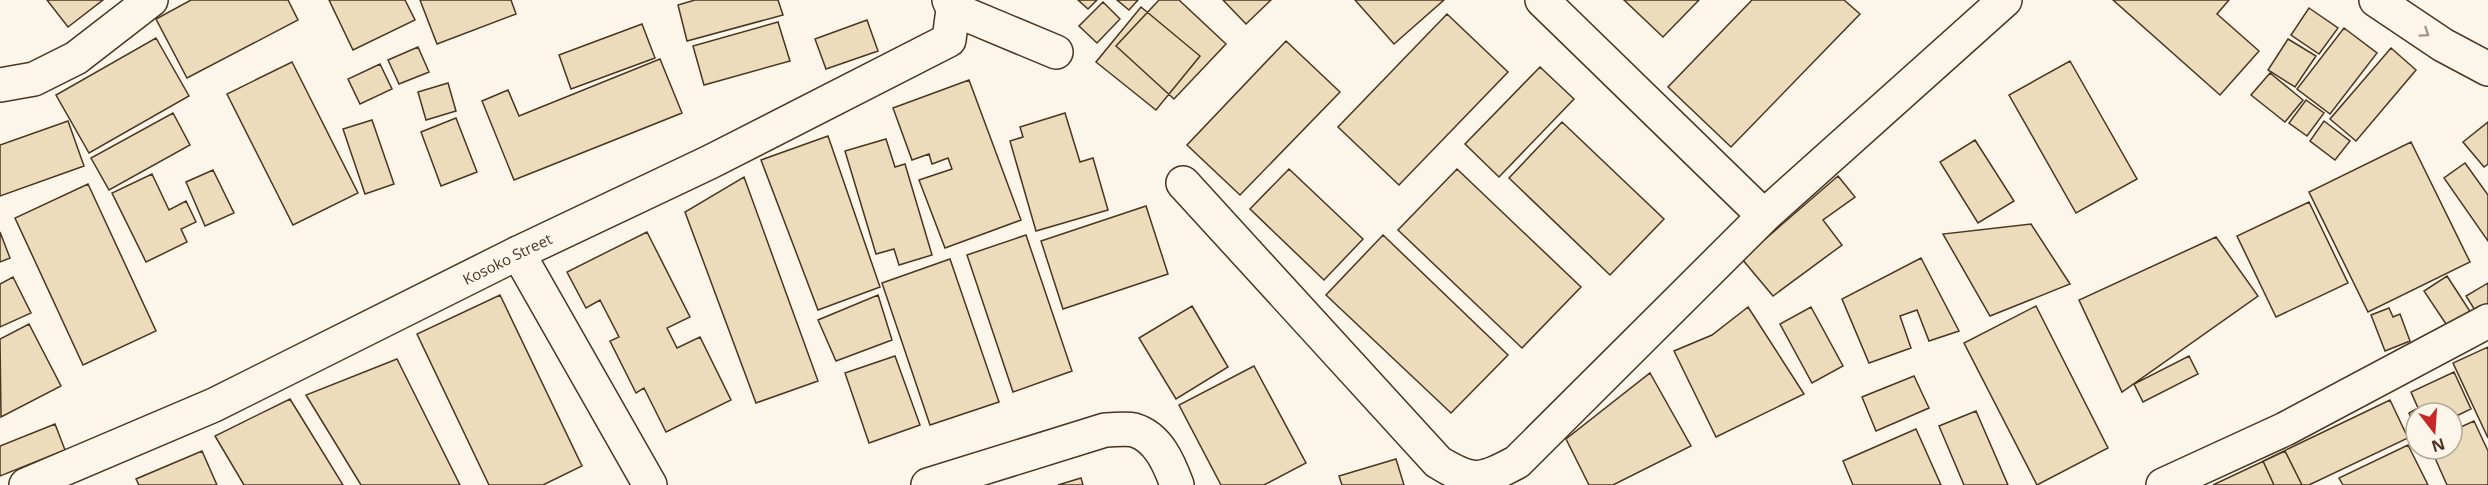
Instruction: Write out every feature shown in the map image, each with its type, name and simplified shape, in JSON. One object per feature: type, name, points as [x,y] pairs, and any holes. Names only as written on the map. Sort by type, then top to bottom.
[{"type":"street","points":[[0,85],[33,79],[76,58],[151,0]]},
{"type":"street","points":[[1542,0],[1764,216]]},
{"type":"street","points":[[1183,183],[1438,462],[1462,476],[1488,478],[1517,462],[1764,216],[2005,0]]},
{"type":"street","points":[[2376,0],[2443,45],[2488,69]]},
{"type":"street","points":[[951,4],[1056,52]]},
{"type":"street","name":"Kosoko Street","points":[[39,483],[214,405],[518,253],[710,162],[949,40],[951,4]]},
{"type":"street","points":[[518,253],[650,485]]},
{"type":"street","points":[[2163,485],[2285,429],[2488,321]]},
{"type":"street","points":[[928,485],[1105,430],[1134,430],[1154,441],[1170,466],[1177,485]]},
{"type":"building","points":[[47,0],[103,0],[68,27]]},
{"type":"building","points":[[191,0],[288,0],[298,20],[187,78],[156,19]]},
{"type":"building","points":[[329,0],[405,0],[415,20],[353,50]]},
{"type":"building","points":[[420,0],[511,0],[516,14],[437,44]]},
{"type":"building","points":[[695,0],[778,0],[783,15],[687,41],[678,5]]},
{"type":"building","points":[[1078,0],[1097,0],[1088,9]]},
{"type":"building","points":[[1117,0],[1138,0],[1129,10]]},
{"type":"building","points":[[1159,0],[1179,0],[1226,44],[1174,99],[1116,46]]},
{"type":"building","points":[[1223,0],[1271,0],[1246,24]]},
{"type":"building","points":[[1355,0],[1444,0],[1394,44]]},
{"type":"building","points":[[1624,0],[1699,0],[1663,37]]},
{"type":"building","points":[[1752,0],[1844,0],[1860,14],[1731,147],[1668,87]]},
{"type":"building","points":[[2113,0],[2229,0],[2217,14],[2259,51],[2220,95]]},
{"type":"building","points":[[1103,2],[1120,19],[1097,43],[1079,26]]},
{"type":"building","points":[[1141,7],[1200,56],[1156,110],[1096,62]]},
{"type":"building","points":[[2309,8],[2338,28],[2319,54],[2291,35]]},
{"type":"building","points":[[1447,14],[1508,72],[1399,185],[1338,127]]},
{"type":"building","points":[[867,20],[878,51],[826,69],[815,39]]},
{"type":"building","points":[[778,22],[790,61],[704,85],[693,46]]},
{"type":"building","points":[[642,24],[655,58],[571,89],[559,55]]},
{"type":"building","points":[[2344,28],[2377,53],[2330,114],[2297,89]]},
{"type":"building","points":[[156,38],[189,96],[89,153],[56,95]]},
{"type":"building","points":[[2288,39],[2316,56],[2295,87],[2268,70]]},
{"type":"building","points":[[1286,41],[1340,92],[1240,195],[1187,145]]},
{"type":"building","points":[[418,47],[429,72],[399,84],[388,60]]},
{"type":"building","points":[[2391,48],[2416,70],[2356,141],[2330,119]]},
{"type":"building","points":[[660,59],[682,113],[514,180],[482,101],[508,90],[519,116]]},
{"type":"building","points":[[2070,61],[2137,179],[2076,213],[2009,95]]},
{"type":"building","points":[[292,62],[358,193],[293,225],[227,94]]},
{"type":"building","points":[[380,64],[392,89],[360,104],[348,79]]},
{"type":"building","points":[[1540,67],[1574,99],[1499,177],[1465,144]]},
{"type":"building","points":[[2270,73],[2303,100],[2285,122],[2251,95]]},
{"type":"building","points":[[969,80],[1021,220],[945,248],[919,180],[952,169],[948,158],[932,164],[929,154],[912,160],[893,108]]},
{"type":"building","points":[[448,83],[456,111],[426,120],[418,92]]},
{"type":"building","points":[[2306,100],[2324,113],[2307,136],[2289,123]]},
{"type":"building","points":[[173,113],[190,145],[109,190],[91,158]]},
{"type":"building","points":[[1065,113],[1080,162],[1093,158],[1108,210],[1036,231],[1010,141],[1023,137],[1020,127]]},
{"type":"building","points":[[456,118],[477,172],[441,186],[421,132]]},
{"type":"building","points":[[372,120],[394,184],[365,194],[343,129]]},
{"type":"building","points":[[68,121],[84,166],[0,196],[0,145]]},
{"type":"building","points":[[2324,121],[2350,141],[2335,160],[2310,141]]},
{"type":"building","points":[[1562,122],[1664,219],[1610,275],[1509,178]]},
{"type":"building","points":[[2488,122],[2488,164],[2484,167],[2463,142]]},
{"type":"building","points":[[828,136],[880,287],[818,310],[761,160]]},
{"type":"building","points":[[886,139],[895,167],[905,164],[932,255],[899,265],[894,249],[876,254],[845,151]]},
{"type":"building","points":[[1975,140],[2014,201],[1978,223],[1940,162]]},
{"type":"building","points":[[2411,142],[2470,262],[2368,312],[2309,192]]},
{"type":"building","points":[[2465,163],[2488,195],[2488,241],[2444,178]]},
{"type":"building","points":[[1289,169],[1363,239],[1324,280],[1250,209]]},
{"type":"building","points":[[1457,169],[1581,287],[1522,348],[1398,230]]},
{"type":"building","points":[[213,170],[234,213],[205,226],[186,182]]},
{"type":"building","points":[[152,174],[169,210],[186,201],[196,222],[181,229],[187,242],[146,262],[112,193]]},
{"type":"building","points":[[1838,176],[1855,197],[1823,220],[1842,245],[1773,296],[1742,259]]},
{"type":"building","points":[[744,177],[818,381],[756,403],[685,212]]},
{"type":"building","points":[[88,184],[156,331],[83,365],[15,218]]},
{"type":"building","points":[[2309,202],[2348,283],[2276,317],[2237,236]]},
{"type":"building","points":[[1146,206],[1168,274],[1063,309],[1041,241]]},
{"type":"building","points":[[2031,224],[2070,284],[1990,316],[1943,234]]},
{"type":"building","points":[[0,232],[10,258],[0,262]]},
{"type":"building","points":[[647,232],[690,317],[667,328],[677,348],[700,337],[731,400],[666,432],[644,388],[636,393],[610,341],[619,337],[600,300],[586,308],[567,272]]},
{"type":"building","points":[[1026,235],[1072,371],[1013,392],[967,255]]},
{"type":"building","points":[[1383,235],[1508,355],[1451,413],[1326,295]]},
{"type":"building","points":[[2216,237],[2258,296],[2122,392],[2079,300]]},
{"type":"building","points":[[1921,258],[1959,331],[1929,341],[1917,310],[1900,316],[1911,348],[1869,363],[1842,299]]},
{"type":"building","points":[[950,259],[999,402],[930,425],[882,283]]},
{"type":"building","points":[[2447,276],[2473,316],[2450,330],[2424,291]]},
{"type":"building","points":[[13,277],[31,313],[0,327],[0,284]]},
{"type":"building","points":[[2488,283],[2488,309],[2478,315],[2466,296]]},
{"type":"building","points":[[500,295],[582,466],[543,485],[489,485],[417,334]]},
{"type":"building","points":[[878,295],[892,340],[836,361],[818,320]]},
{"type":"building","points":[[1192,306],[1228,367],[1176,399],[1139,338]]},
{"type":"building","points":[[2036,306],[2108,448],[2037,485],[1964,343]]},
{"type":"building","points":[[1748,307],[1804,394],[1716,437],[1674,351],[1712,335]]},
{"type":"building","points":[[1811,307],[1843,366],[1812,383],[1780,324]]},
{"type":"building","points":[[2389,308],[2393,317],[2400,314],[2410,341],[2385,351],[2371,315]]},
{"type":"building","points":[[29,324],[61,386],[1,417],[0,339]]},
{"type":"building","points":[[2488,347],[2488,438],[2453,363]]},
{"type":"building","points":[[895,356],[920,425],[869,443],[845,373]]},
{"type":"building","points":[[2189,356],[2198,374],[2143,402],[2134,384]]},
{"type":"building","points":[[397,359],[460,485],[361,485],[306,395]]},
{"type":"building","points":[[1254,366],[1306,463],[1264,485],[1221,485],[1179,405]]},
{"type":"building","points":[[2454,372],[2471,409],[2464,412],[2464,401],[2415,401],[2411,392]]},
{"type":"building","points":[[1650,373],[1691,446],[1613,485],[1589,485],[1566,439]]},
{"type":"building","points":[[1914,376],[1929,408],[1876,431],[1862,397]]},
{"type":"building","points":[[290,399],[343,485],[244,485],[215,436]]},
{"type":"building","points":[[2390,400],[2404,430],[2404,440],[2309,485],[2274,485],[2263,461]]},
{"type":"building","points":[[1976,411],[2008,485],[1964,485],[1939,426]]},
{"type":"building","points":[[2474,421],[2488,451],[2488,485],[2447,485],[2436,461],[2464,461],[2464,426]]},
{"type":"building","points":[[55,424],[65,450],[0,476],[0,446]]},
{"type":"building","points":[[1916,429],[1941,485],[1853,485],[1843,461]]},
{"type":"building","points":[[2404,447],[2404,461],[2416,461],[2428,485],[2343,485],[2339,478]]},
{"type":"building","points":[[202,451],[217,485],[139,485],[136,479]]},
{"type":"building","points":[[2285,451],[2302,485],[2213,485]]},
{"type":"building","points":[[1396,459],[1404,485],[1342,485],[1339,476]]},
{"type":"building","points":[[1081,478],[1083,485],[1058,485]]}]
